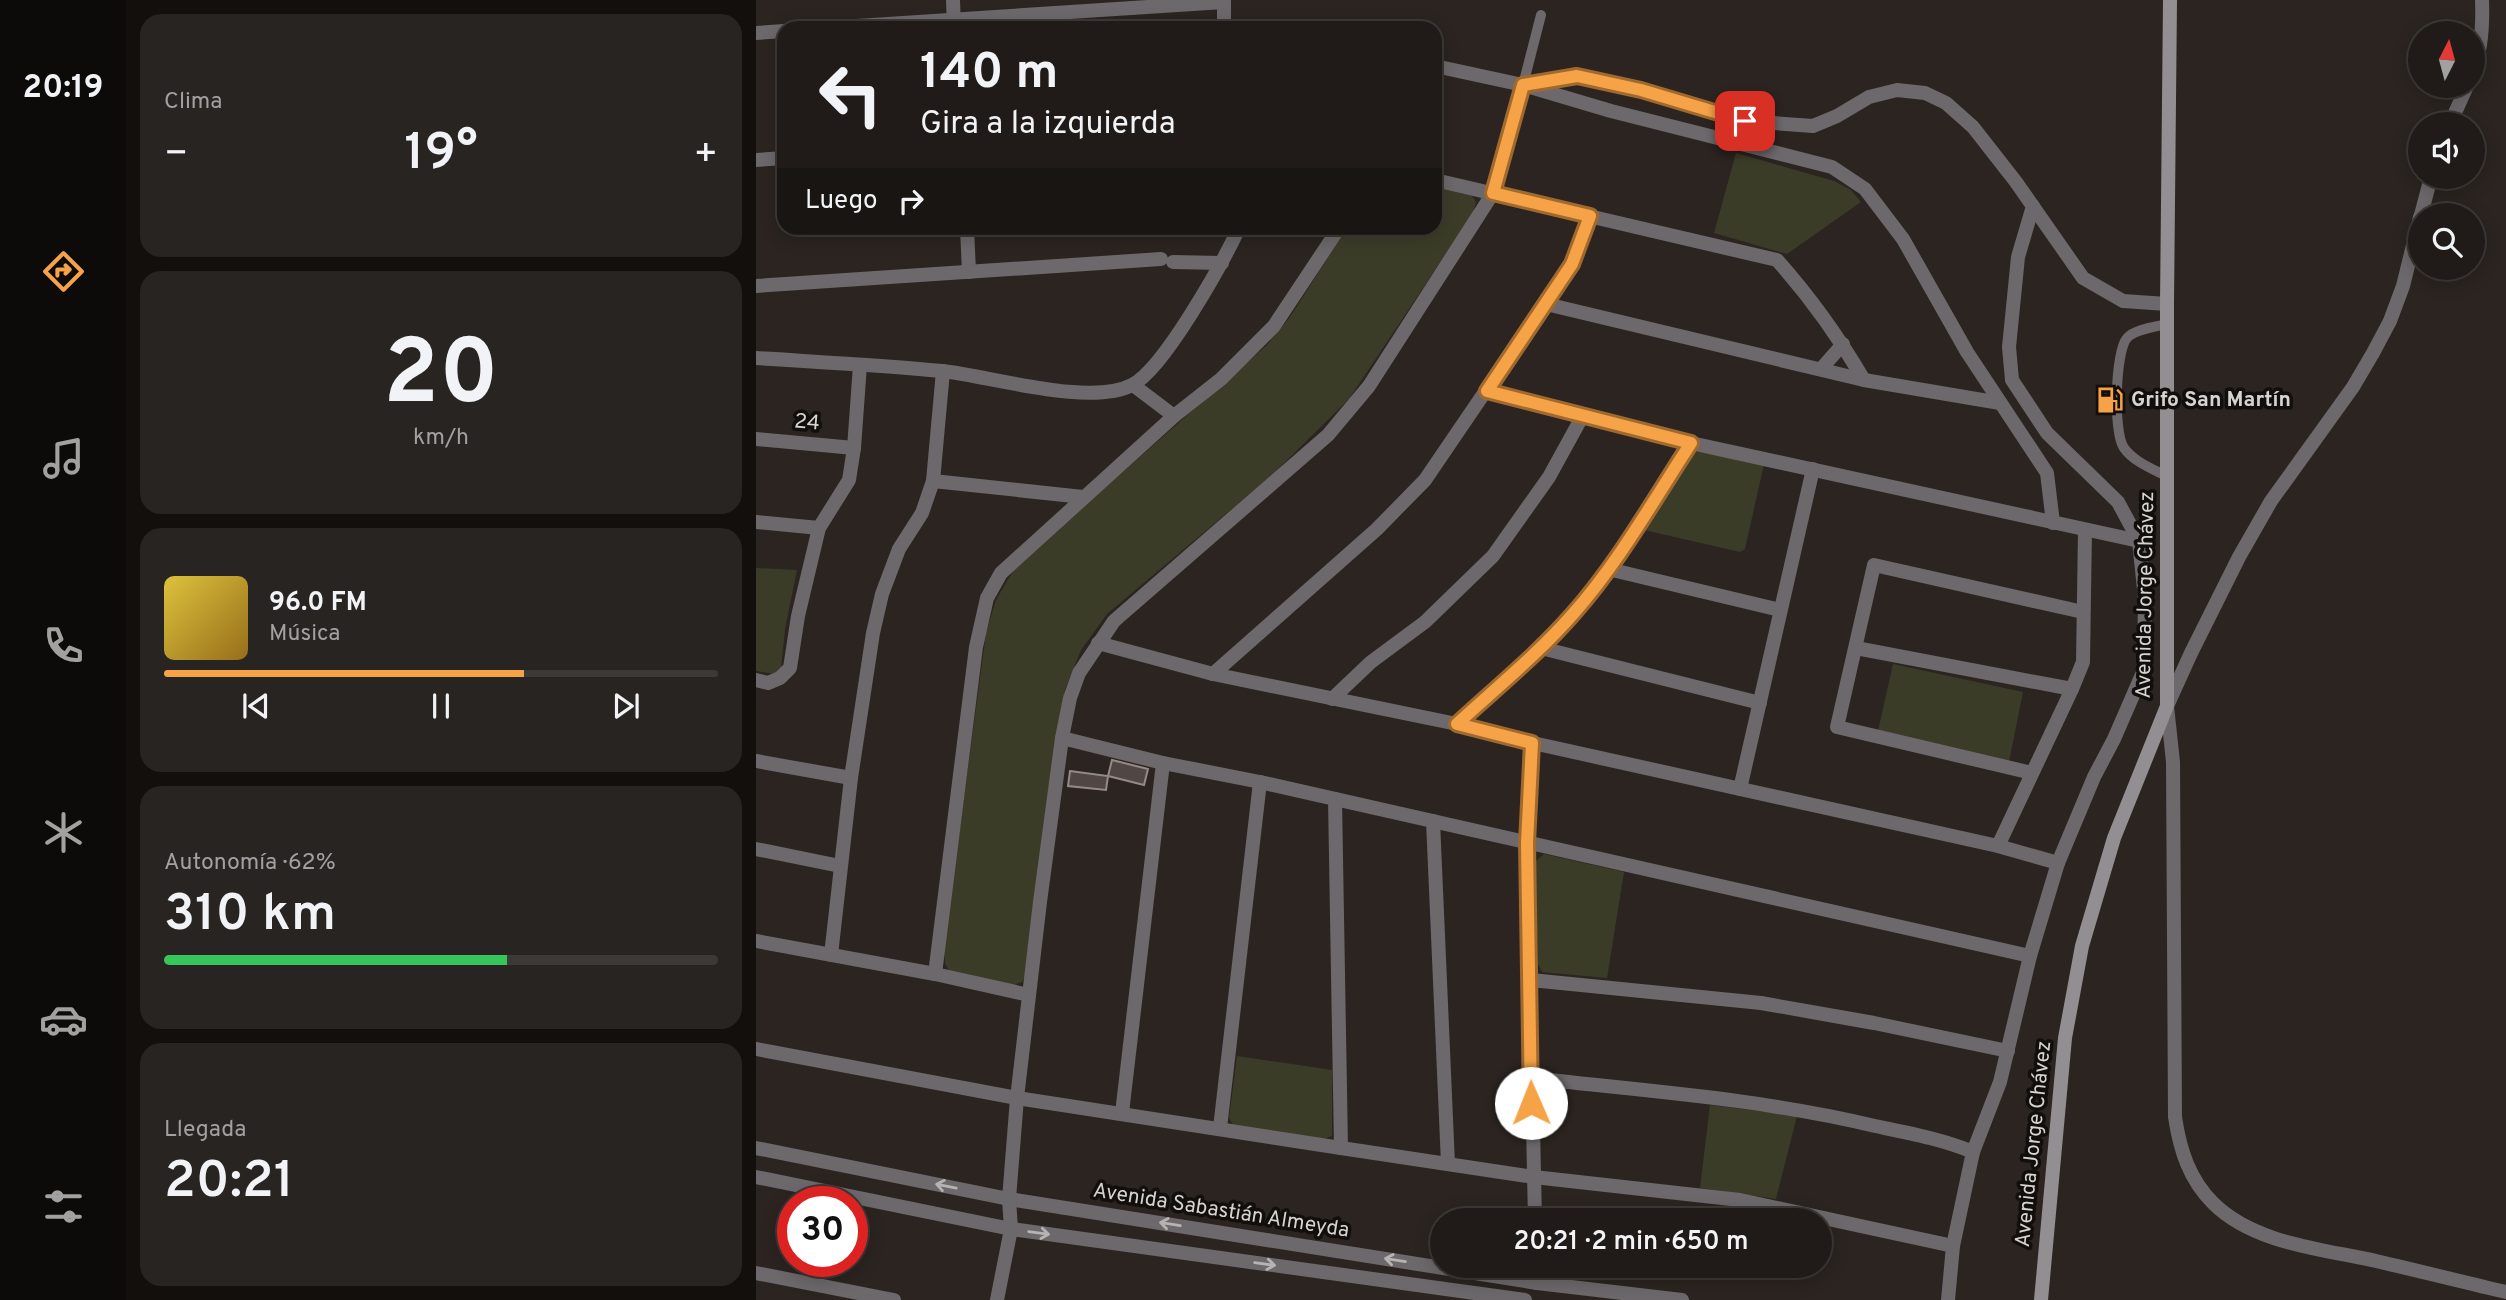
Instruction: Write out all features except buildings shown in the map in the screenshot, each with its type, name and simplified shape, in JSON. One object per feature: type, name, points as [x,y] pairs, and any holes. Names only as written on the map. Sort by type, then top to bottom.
[{"type":"main road","name":"Avenida Jorge Chávez","points":[[2041,1300],[2065,1038],[2082,946],[2115,838],[2167,706],[2167,304],[2171,0]]},
{"type":"street","points":[[953,0],[954,21]]},
{"type":"street","points":[[2482,0],[2482,21]]},
{"type":"street","points":[[989,21],[1224,1],[1224,21]]},
{"type":"street","points":[[756,33],[777,32]]},
{"type":"street","points":[[1442,68],[1523,85],[1611,111],[1832,167],[1865,189],[1903,239],[1967,352],[2047,473],[2053,523]]},
{"type":"street","points":[[1523,85],[1577,76],[1641,90],[1745,121],[1814,126],[1869,97],[1897,90],[1925,93],[1945,103],[1973,127],[2083,278],[2123,301],[2167,304]]},
{"type":"street","points":[[997,1300],[1011,1229],[1009,1199],[1017,1098],[1062,738],[1070,698],[1079,673],[1114,621],[1328,435],[1369,386],[1493,193],[1523,85]]},
{"type":"street","points":[[756,160],[777,158]]},
{"type":"street","points":[[1442,182],[1777,260],[1808,295],[1843,344],[1864,380]]},
{"type":"street","points":[[1948,1300],[1952,1246],[1973,1152],[2000,1082],[2030,956],[2058,863],[2144,670],[2144,599],[2139,541],[2118,502],[2047,433],[2012,380],[2009,347],[2018,257],[2033,206]]},
{"type":"street","points":[[1213,674],[1377,529],[1425,480],[1572,264],[1590,216]]},
{"type":"street","points":[[967,235],[969,272]]},
{"type":"street","points":[[756,358],[943,371],[1040,388],[1109,393],[1133,385],[1158,361],[1222,263],[1236,235]]},
{"type":"street","points":[[935,974],[976,647],[987,597],[1001,573],[1174,416],[1221,379],[1274,326],[1334,235]]},
{"type":"street","points":[[756,286],[1167,260],[1222,263]]},
{"type":"street","points":[[2408,267],[2403,286],[2373,353],[2353,387],[2271,501],[2239,557],[2167,706],[2173,775],[2175,1117],[2182,1155],[2189,1172],[2213,1203],[2232,1219],[2251,1229],[2304,1245],[2506,1292]]},
{"type":"street","points":[[1546,304],[1864,380],[2000,403]]},
{"type":"street","points":[[1821,369],[1843,344]]},
{"type":"street","points":[[756,680],[768,683],[780,678],[790,668],[798,616],[819,528],[849,480],[855,448],[860,366]]},
{"type":"street","points":[[831,955],[851,778],[873,634],[882,594],[899,549],[922,513],[933,481],[943,371]]},
{"type":"street","points":[[1133,385],[1174,416]]},
{"type":"street","points":[[1487,391],[1691,443],[2139,541]]},
{"type":"street","points":[[1332,699],[1371,662],[1425,622],[1493,556],[1549,477],[1582,417]]},
{"type":"street","name":"24","points":[[756,439],[855,448]]},
{"type":"street","points":[[1457,724],[1541,648],[1574,613],[1608,569],[1691,443]]},
{"type":"street","points":[[1740,789],[1813,469]]},
{"type":"street","points":[[933,481],[1083,497]]},
{"type":"street","points":[[756,522],[819,528]]},
{"type":"street","points":[[1998,846],[2083,662],[2085,530]]},
{"type":"street","points":[[2032,773],[1837,727],[1874,565],[2083,612]]},
{"type":"street","points":[[1608,569],[1780,610]]},
{"type":"street","points":[[1098,643],[1213,674],[1457,724],[1998,846],[2058,863]]},
{"type":"street","points":[[1541,648],[1760,703]]},
{"type":"street","points":[[1856,648],[2072,690]]},
{"type":"street","points":[[1062,738],[1163,763],[1260,782],[2030,956]]},
{"type":"street","points":[[1532,743],[1527,843],[1535,1208]]},
{"type":"street","points":[[756,761],[851,778]]},
{"type":"street","points":[[1122,1113],[1163,763]]},
{"type":"street","points":[[1220,1128],[1260,782]]},
{"type":"street","points":[[1335,799],[1341,1148]]},
{"type":"street","points":[[1433,821],[1447,1164]]},
{"type":"street","points":[[756,849],[841,866]]},
{"type":"street","points":[[756,941],[935,974],[1029,995]]},
{"type":"street","points":[[1531,980],[1761,1003],[2008,1051]]},
{"type":"street","points":[[756,1049],[1017,1098],[1341,1148],[1534,1177],[1740,1200],[1952,1246]]},
{"type":"street","points":[[1531,1078],[1831,1115],[1952,1143],[1973,1152]]},
{"type":"street","name":"Avenida Sabastián Almeyda","points":[[756,1148],[1009,1199],[1537,1283],[1582,1294],[1682,1300]]},
{"type":"street","points":[[756,1177],[1011,1229],[1525,1300]]},
{"type":"street","points":[[756,1273],[894,1300]]},
{"type":"street","points":[[1537,1278],[1537,1283]]},
{"type":"lane","points":[[1523,85],[1541,15]]},
{"type":"lane","points":[[2167,324],[2131,334],[2124,341],[2119,356],[2117,429],[2122,446],[2134,458],[2168,477]]},
{"type":"green space","points":[[1736,153],[1834,181],[1851,190],[1861,202],[1787,254],[1714,233]]},
{"type":"green space","points":[[1442,189],[1472,196],[1476,202],[1473,213],[1349,399],[1272,475],[1107,614],[1081,650],[1065,689],[1059,721],[1025,977],[1022,982],[1011,986],[950,973],[945,963],[944,949],[986,633],[996,600],[1016,566],[1267,345],[1290,317],[1343,235],[1442,235]]},
{"type":"green space","points":[[1703,449],[1764,464],[1745,549],[1740,552],[1644,530],[1693,453]]},
{"type":"green space","points":[[756,568],[797,570],[785,629],[781,669],[775,674],[756,671]]},
{"type":"green space","points":[[1893,664],[2023,692],[2009,762],[1878,731]]},
{"type":"green space","points":[[1544,854],[1624,872],[1607,978],[1542,972],[1538,964],[1535,862]]},
{"type":"green space","points":[[1237,1056],[1332,1070],[1332,1136],[1321,1140],[1233,1125],[1229,1118]]},
{"type":"green space","points":[[1710,1105],[1797,1116],[1776,1199],[1700,1188]]},
{"type":"place","name":"Grifo San Martín","points":[[2110,400]]},
{"type":"route","points":[[1531,1103],[1527,843],[1532,743],[1457,724],[1541,648],[1574,613],[1608,569],[1691,443],[1487,391],[1572,264],[1590,216],[1493,193],[1523,85],[1577,76],[1641,90],[1745,121]]}]
